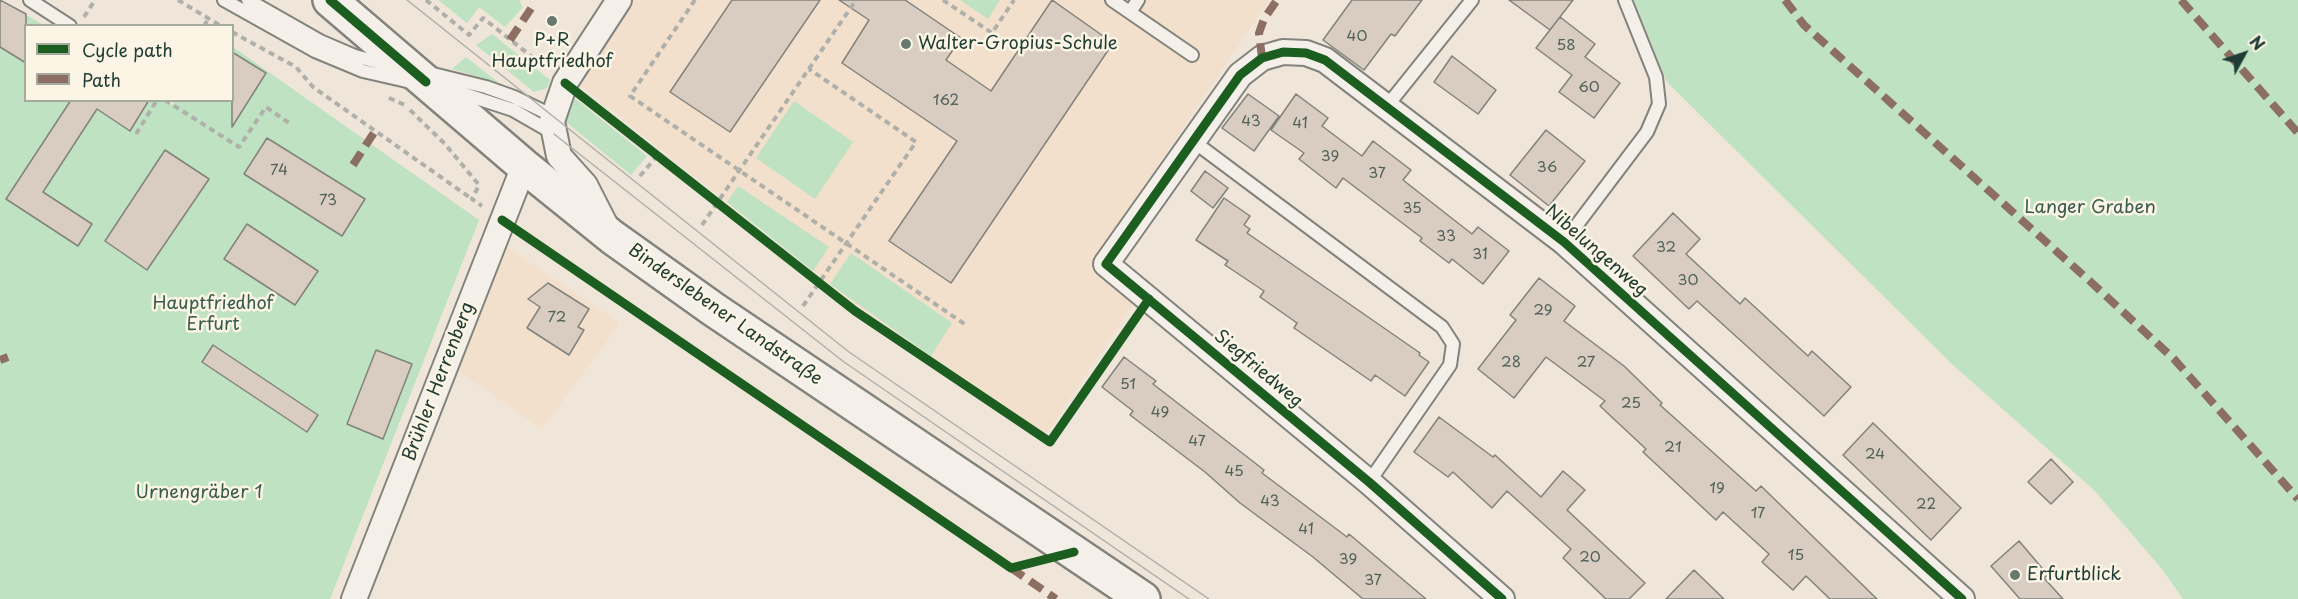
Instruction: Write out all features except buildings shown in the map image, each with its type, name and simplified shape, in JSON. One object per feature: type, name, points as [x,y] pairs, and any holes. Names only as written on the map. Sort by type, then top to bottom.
[{"type":"main road","name":"Binderslebener Landstraße","points":[[330,0],[417,85],[524,166],[612,237],[713,309],[1143,599]]},
{"type":"street","points":[[612,237],[585,185],[560,156],[553,125],[565,83],[620,0]]},
{"type":"street","name":"Nibelungenweg","points":[[1193,141],[1244,70],[1262,58],[1283,52],[1306,53],[1325,60],[1564,242],[1962,599]]},
{"type":"street","name":"Siegfriedweg","points":[[1193,141],[1106,264],[1369,482],[1502,599]]},
{"type":"street","name":"Brühler Herrenberg","points":[[354,599],[524,166]]},
{"type":"lane","points":[[30,0],[67,24]]},
{"type":"lane","points":[[224,0],[315,51],[363,71],[417,85],[480,97],[553,125]]},
{"type":"lane","points":[[248,0],[320,41],[417,85],[486,87],[514,97],[553,125]]},
{"type":"lane","points":[[1112,0],[1192,55]]},
{"type":"lane","points":[[1130,12],[1138,0]]},
{"type":"lane","points":[[1387,106],[1472,0]]},
{"type":"lane","name":"Nibelungenweg","points":[[1564,242],[1647,132],[1659,104],[1656,77],[1625,0]]},
{"type":"lane","points":[[1193,141],[1442,327],[1453,344],[1450,365],[1369,482]]},
{"type":"path","points":[[178,0],[218,24]]},
{"type":"path","points":[[426,0],[469,35],[483,18],[818,284],[1050,442],[1149,299]]},
{"type":"path","points":[[695,0],[630,96],[966,325]]},
{"type":"path","points":[[702,225],[856,0]]},
{"type":"path","points":[[943,0],[992,33],[1014,0]]},
{"type":"path","points":[[205,24],[209,18]]},
{"type":"path","points":[[234,33],[296,67],[313,87],[502,220]]},
{"type":"path","points":[[803,306],[916,142],[809,69]]},
{"type":"path","points":[[417,85],[405,105],[445,144],[479,185],[472,199]]},
{"type":"path","points":[[136,134],[156,102]]},
{"type":"path","points":[[168,102],[239,147],[266,107],[292,125]]},
{"type":"path","points":[[640,176],[657,156]]},
{"type":"shaded area","points":[[634,0],[1269,0],[1091,264],[1136,300],[1046,434],[855,304],[580,85]]},
{"type":"shaded area","points":[[504,245],[620,323],[542,429],[454,368]]},
{"type":"green space","name":"Hauptfriedhof Erfurt","points":[[0,0],[42,24],[24,24],[24,102],[167,102],[172,105],[174,102],[234,102],[234,48],[479,220],[330,599],[0,599]]},
{"type":"green space","points":[[438,0],[519,0],[523,7],[505,27],[479,7],[467,23]]},
{"type":"green space","points":[[960,0],[1000,0],[988,19]]},
{"type":"green space","name":"Langer Graben","points":[[1634,0],[2298,0],[2298,599],[2183,599],[2162,569],[2094,490],[1953,365],[1667,82]]},
{"type":"green space","points":[[492,34],[550,80],[547,88],[534,92],[476,45]]},
{"type":"green space","points":[[466,57],[499,83],[452,69]]},
{"type":"green space","points":[[572,96],[647,156],[631,175],[561,118]]},
{"type":"green space","points":[[794,101],[853,142],[815,199],[756,158]]},
{"type":"green space","points":[[738,186],[829,247],[813,271],[727,202]]},
{"type":"green space","points":[[851,253],[952,323],[931,356],[830,284]]},
{"type":"tram line","points":[[407,0],[849,352],[1209,599]]},
{"type":"tram line","points":[[554,134],[844,362],[1189,599]]},
{"type":"marked path","points":[[1262,58],[1259,33],[1264,19],[1277,0]]},
{"type":"marked path","points":[[1785,0],[1804,25],[2174,359],[2298,499]]},
{"type":"marked path","points":[[2181,0],[2298,133]]},
{"type":"marked path","points":[[510,40],[532,7]]},
{"type":"marked path","points":[[353,165],[375,131]]},
{"type":"marked path","points":[[0,360],[8,357]]},
{"type":"marked path","points":[[1011,568],[1056,599]]},
{"type":"cycle path","points":[[330,0],[426,82]]},
{"type":"cycle path","points":[[1502,599],[1369,482],[1106,264],[1240,75],[1262,58],[1283,52],[1306,53],[1325,60],[1564,242],[1962,599]]},
{"type":"cycle path","points":[[565,83],[855,311],[1050,442],[1149,299]]},
{"type":"cycle path","points":[[502,220],[1011,568],[1074,552]]},
{"type":"place","name":"P+R Hauptfriedhof","points":[[552,21]]},
{"type":"place","name":"Walter-Gropius-Schule","points":[[906,44]]},
{"type":"place","name":"Erfurtblick","points":[[2015,575]]},
{"type":"park label","name":"Urnengräber 1","points":[[199,493]]}]
